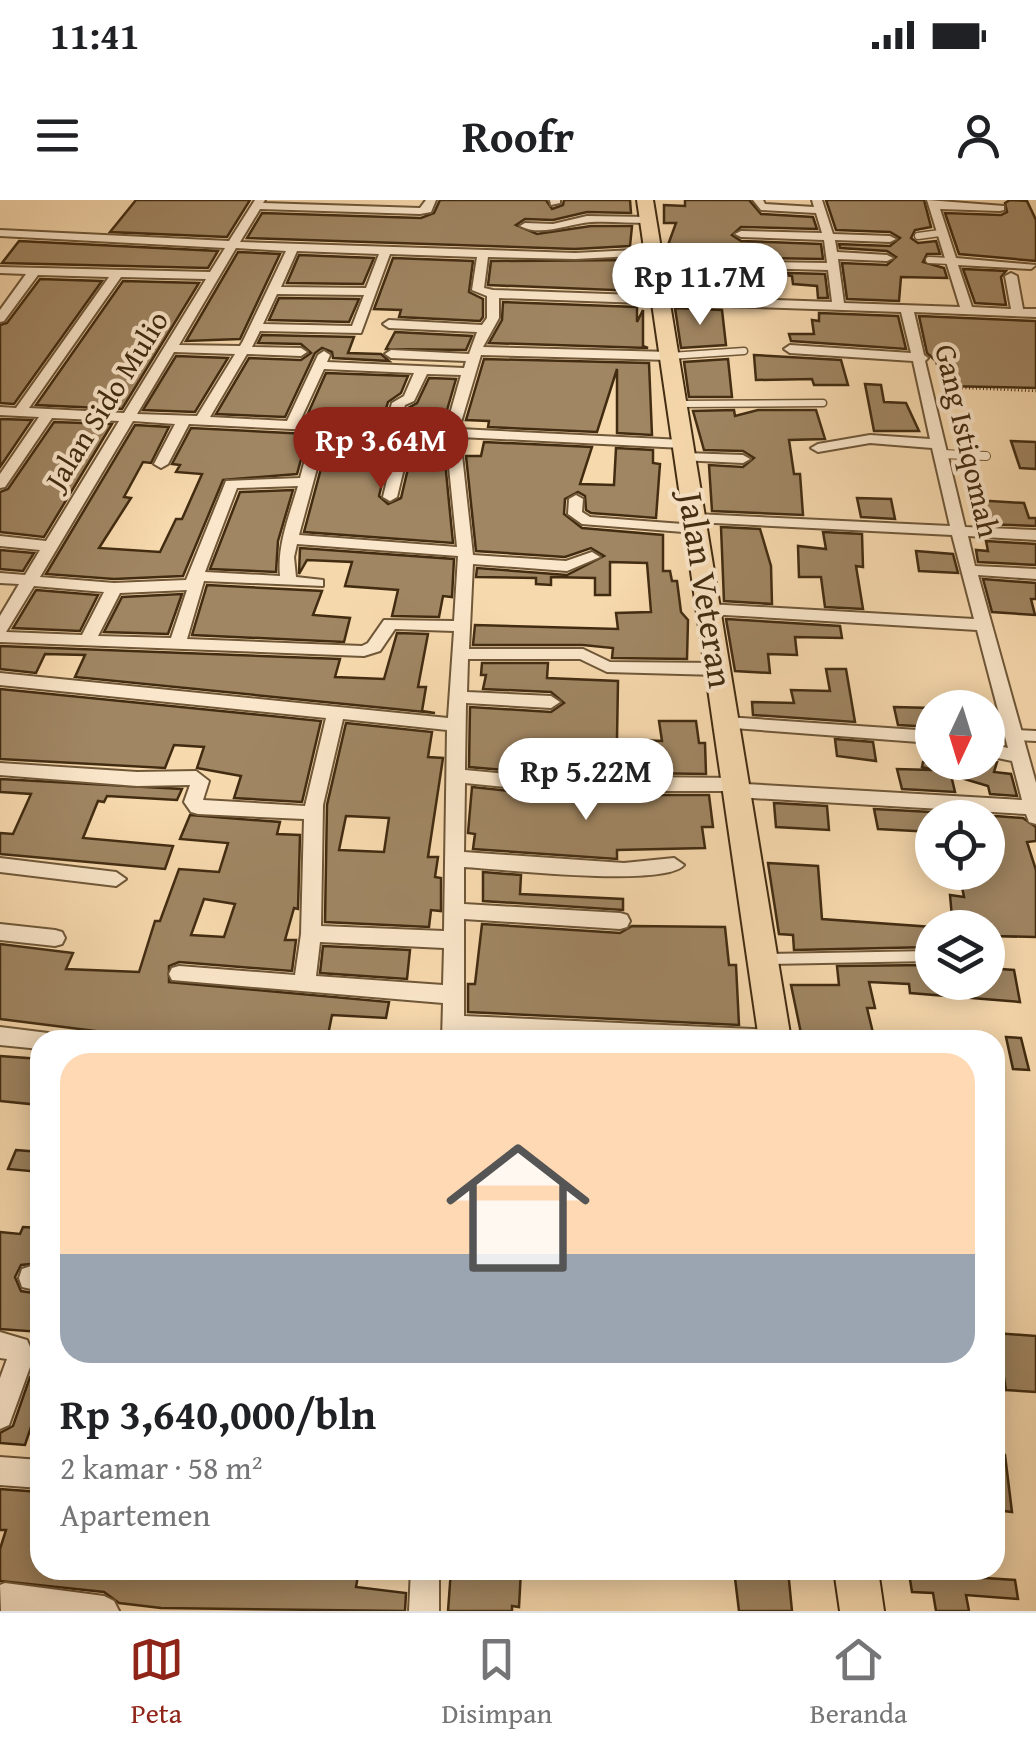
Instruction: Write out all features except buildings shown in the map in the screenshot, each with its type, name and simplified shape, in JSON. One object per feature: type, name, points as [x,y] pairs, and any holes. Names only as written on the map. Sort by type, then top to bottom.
[{"type":"main road","name":"Jalan Veteran","points":[[645,200],[773,1030]]},
{"type":"main road","points":[[857,1580],[862,1611]]},
{"type":"street","points":[[758,200],[761,207],[818,205],[830,238],[839,307]]},
{"type":"street","points":[[966,312],[932,202],[1000,208]]},
{"type":"street","points":[[258,203],[429,205],[427,228]]},
{"type":"street","name":"Jalan Sido Mulio","points":[[2,621],[258,203]]},
{"type":"street","points":[[525,226],[553,227],[587,218],[648,220]]},
{"type":"street","points":[[0,233],[158,258],[214,276]]},
{"type":"street","points":[[741,234],[890,239]]},
{"type":"street","points":[[0,270],[117,274],[158,258],[232,245],[346,254],[386,250],[654,252]]},
{"type":"street","points":[[202,420],[217,388],[244,350],[292,248]]},
{"type":"street","points":[[255,328],[357,330],[386,250]]},
{"type":"street","points":[[483,253],[478,290],[493,294],[1036,314]]},
{"type":"street","points":[[754,265],[888,258]]},
{"type":"street","points":[[950,260],[1031,266]]},
{"type":"street","points":[[0,318],[35,270]]},
{"type":"street","points":[[20,412],[117,274]]},
{"type":"street","points":[[1010,276],[1018,312]]},
{"type":"street","points":[[274,290],[372,292]]},
{"type":"street","points":[[453,1030],[456,725],[465,556],[452,424],[473,360],[493,318],[493,294]]},
{"type":"street","name":"Gang Istiqomah","points":[[907,310],[922,358],[959,531],[1035,811]]},
{"type":"street","points":[[389,324],[488,329]]},
{"type":"street","points":[[170,348],[301,352]]},
{"type":"street","points":[[790,349],[922,358]]},
{"type":"street","points":[[391,354],[473,360],[670,356]]},
{"type":"street","points":[[292,424],[322,360],[422,370],[473,360]]},
{"type":"street","points":[[390,496],[399,404],[409,398],[422,370]]},
{"type":"street","points":[[0,411],[129,414],[454,433],[684,450],[743,459]]},
{"type":"street","points":[[0,484],[48,414]]},
{"type":"street","points":[[161,464],[184,420]]},
{"type":"street","points":[[288,582],[290,539],[320,427]]},
{"type":"street","points":[[818,448],[870,439],[942,449]]},
{"type":"street","points":[[178,643],[231,484],[303,482]]},
{"type":"street","points":[[576,499],[575,514],[586,521],[1036,535]]},
{"type":"street","points":[[290,539],[567,566],[592,557]]},
{"type":"street","points":[[0,541],[48,546]]},
{"type":"street","points":[[972,570],[1036,574]]},
{"type":"street","points":[[0,578],[114,588],[179,588],[198,579],[317,583]]},
{"type":"street","points":[[88,640],[114,588]]},
{"type":"street","points":[[708,609],[985,626]]},
{"type":"street","points":[[0,638],[364,651],[374,647],[390,624],[463,626]]},
{"type":"street","points":[[462,654],[583,654],[608,667],[718,669]]},
{"type":"street","points":[[0,679],[456,725]]},
{"type":"street","points":[[460,696],[551,702]]},
{"type":"street","points":[[304,984],[310,934],[314,813],[334,715]]},
{"type":"street","points":[[726,723],[915,736]]},
{"type":"street","points":[[1005,753],[1018,756]]},
{"type":"street","points":[[0,770],[196,778],[200,781],[193,802],[198,806],[314,813]]},
{"type":"street","points":[[456,776],[605,790],[642,784],[736,787],[1035,811]]},
{"type":"street","points":[[454,859],[624,870],[674,865]]},
{"type":"street","points":[[0,865],[116,879]]},
{"type":"street","points":[[455,911],[620,921]]},
{"type":"street","points":[[0,932],[55,938]]},
{"type":"street","points":[[310,934],[454,940]]},
{"type":"street","points":[[179,974],[455,995]]},
{"type":"street","points":[[0,1036],[30,1039]]},
{"type":"street","points":[[0,1346],[18,1349],[21,1356],[0,1416]]},
{"type":"street","points":[[0,1471],[30,1473]]},
{"type":"street","points":[[424,1611],[425,1580]]},
{"type":"street","points":[[5,1598],[104,1611]]},
{"type":"lane","points":[[918,236],[940,233]]},
{"type":"lane","points":[[929,260],[950,260]]},
{"type":"lane","points":[[670,356],[744,351]]},
{"type":"lane","points":[[677,404],[743,402],[768,407],[823,403]]},
{"type":"lane","points":[[942,449],[986,456]]},
{"type":"lane","points":[[1014,735],[1036,736]]},
{"type":"lane","points":[[762,959],[915,956]]},
{"type":"path","points":[[927,387],[1036,391]]}]
